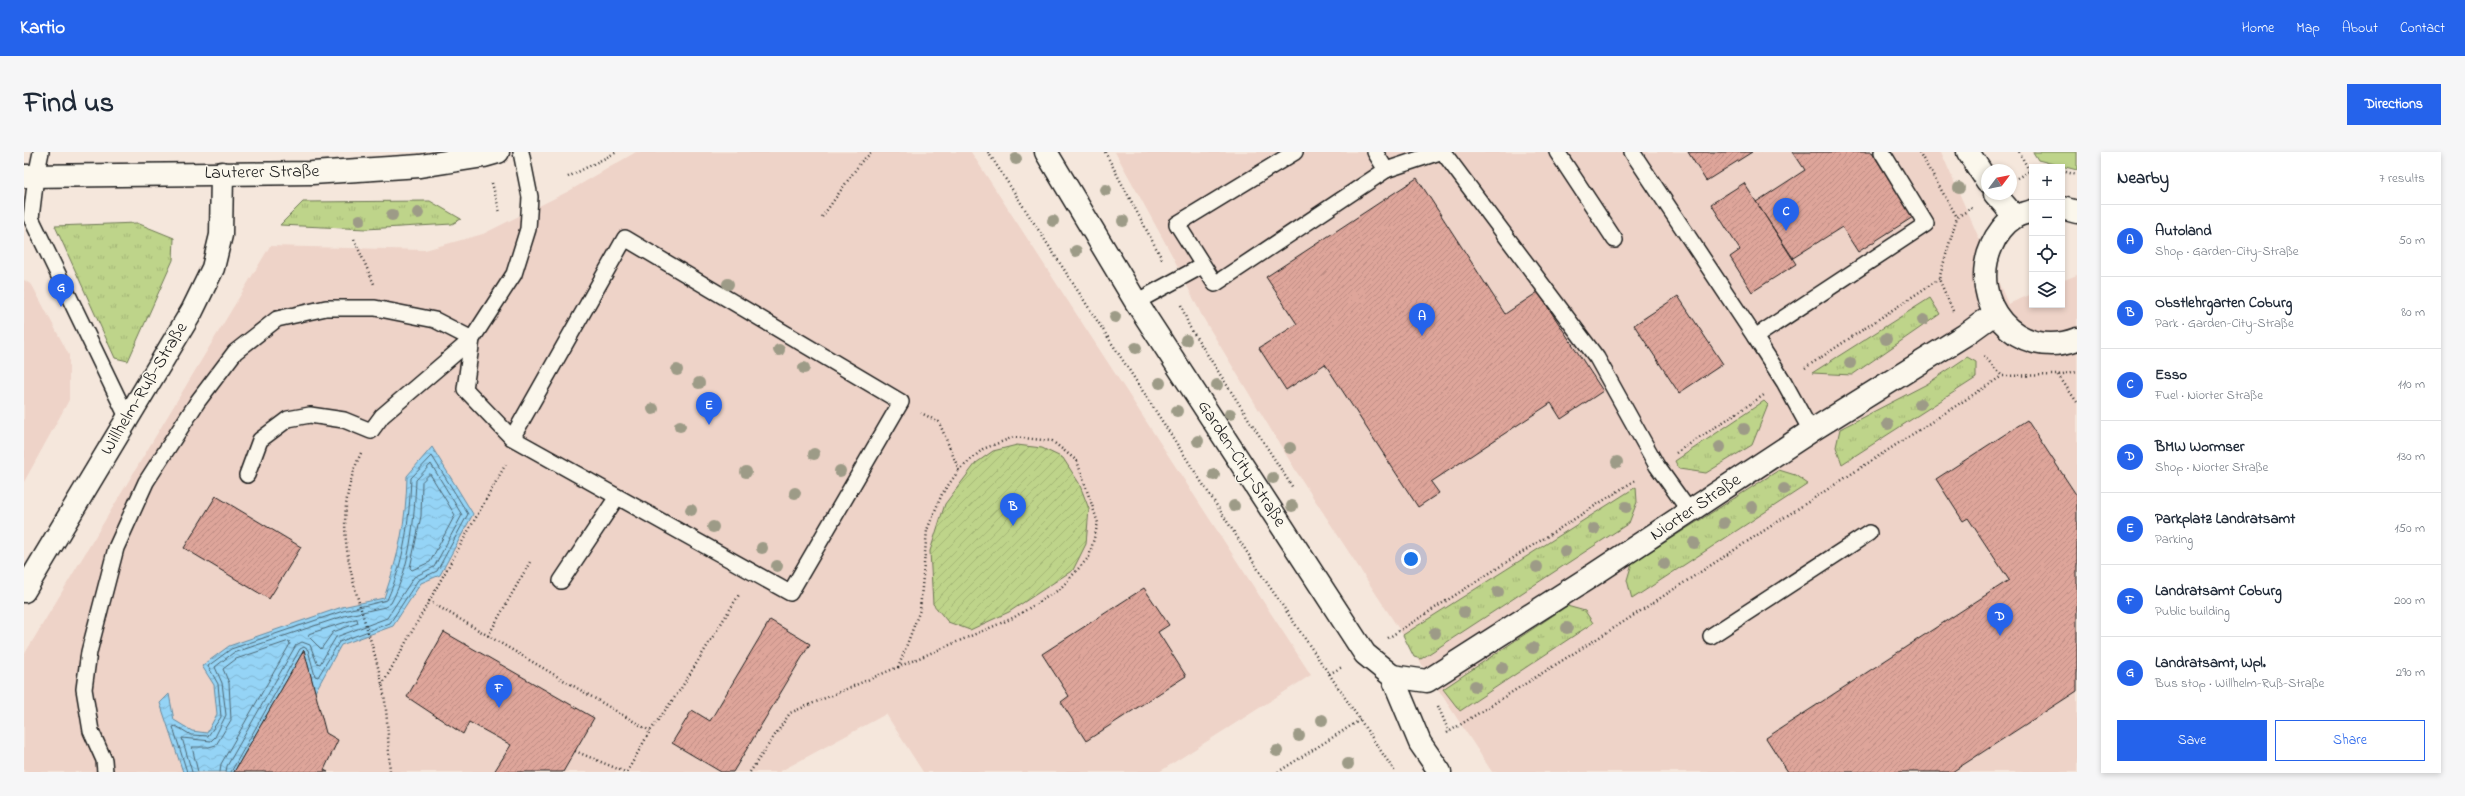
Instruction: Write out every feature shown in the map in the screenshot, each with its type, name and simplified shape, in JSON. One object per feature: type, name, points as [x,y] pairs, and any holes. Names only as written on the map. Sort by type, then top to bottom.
[{"type":"street","name":"Lauterer Straße","points":[[30,176],[312,173],[420,166],[484,156],[498,152]]},
{"type":"street","name":"Garden-City-Straße","points":[[1046,152],[1136,302],[1365,654],[1392,676],[1420,743],[1440,772]]},
{"type":"street","points":[[1968,152],[1981,172]]},
{"type":"street","name":"Willhelm-Ruß-Straße","points":[[24,591],[127,417],[192,311],[213,268],[221,235],[222,173]]},
{"type":"street","points":[[2003,200],[2023,214],[1996,235],[1985,259],[1984,288],[1994,314],[2010,331],[2034,342],[2066,343],[2077,339]]},
{"type":"street","points":[[2065,209],[2077,212]]},
{"type":"street","name":"Niorter Straße","points":[[1427,681],[1690,512],[1811,431],[1965,336],[1994,314]]},
{"type":"street","points":[[1392,676],[1427,681]]},
{"type":"lane","points":[[41,152],[30,176],[31,218],[127,417]]},
{"type":"lane","points":[[247,475],[260,440],[288,419],[310,415],[344,420],[371,430],[382,416],[472,339],[514,274],[528,229],[530,197],[521,152]]},
{"type":"lane","points":[[1295,152],[1176,224],[1215,284],[1386,170],[1442,152],[1597,358],[1657,466],[1690,512]]},
{"type":"lane","points":[[1375,152],[1386,170]]},
{"type":"lane","points":[[1557,152],[1615,240]]},
{"type":"lane","points":[[1632,152],[1784,382],[1811,431]]},
{"type":"lane","points":[[1755,337],[1926,224],[1882,152]]},
{"type":"lane","points":[[472,339],[465,388],[512,438],[790,593],[901,402],[625,238],[512,438]]},
{"type":"lane","points":[[1136,302],[1202,266]]},
{"type":"lane","points":[[105,772],[104,760],[91,731],[84,689],[89,652],[116,548],[146,482],[198,400],[235,352],[277,320],[326,308],[375,308],[435,320],[472,339]]},
{"type":"lane","points":[[562,581],[617,496]]},
{"type":"lane","points":[[1711,636],[1870,533]]},
{"type":"path","points":[[568,177],[617,152]]},
{"type":"path","points":[[822,217],[861,162],[872,152]]},
{"type":"path","points":[[988,152],[1263,577],[1395,772]]},
{"type":"path","points":[[1105,152],[1159,252],[1189,326],[1295,492]]},
{"type":"path","points":[[1919,152],[1957,217]]},
{"type":"path","points":[[2019,152],[2029,167]]},
{"type":"path","points":[[2017,179],[2029,171]]},
{"type":"path","points":[[2065,172],[2077,175]]},
{"type":"path","points":[[354,239],[377,290],[375,308]]},
{"type":"path","points":[[1329,674],[1365,654],[1657,466],[1939,279]]},
{"type":"path","points":[[2058,375],[2077,402]]},
{"type":"path","points":[[1420,743],[1449,732],[1830,489],[2002,376]]},
{"type":"path","points":[[901,402],[939,422],[959,470]]},
{"type":"path","points":[[371,430],[351,473],[344,532],[355,592],[382,685],[390,772]]},
{"type":"path","points":[[750,772],[790,713],[898,668],[1013,618],[1060,589],[1090,557],[1098,523],[1077,462],[1052,441],[1014,437],[983,449],[959,470],[942,494],[927,530],[920,610],[898,668]]},
{"type":"path","points":[[382,685],[509,459],[512,438]]},
{"type":"path","points":[[488,636],[530,562]]},
{"type":"path","points":[[575,751],[626,772],[650,731],[680,690],[753,573]]},
{"type":"path","points":[[429,601],[650,731]]},
{"type":"path","points":[[1384,631],[1393,643]]},
{"type":"path","points":[[1427,681],[1449,732]]},
{"type":"path","points":[[1278,772],[1360,720]]},
{"type":"shaded area","points":[[636,152],[971,152],[1311,675],[1159,772],[923,772],[886,714],[779,772],[24,772],[24,655],[270,246],[425,250],[483,234],[569,191]]},
{"type":"shaded area","points":[[1115,152],[1941,152],[2008,304],[2029,295],[2029,308],[2065,308],[2065,280],[2077,275],[2077,772],[1492,772],[1296,471],[1202,316],[1173,257]]},
{"type":"shaded area","points":[[24,280],[32,285],[69,355],[69,400],[24,482]]},
{"type":"green space","points":[[2033,152],[2077,152],[2077,170],[2065,167],[2065,164],[2054,164],[2038,160]]},
{"type":"green space","points":[[430,201],[461,219],[452,224],[366,229],[280,225],[303,202]]},
{"type":"green space","points":[[137,223],[174,238],[173,260],[128,361],[115,358],[55,226]]},
{"type":"green space","points":[[1930,298],[1940,314],[1852,375],[1812,373]]},
{"type":"green space","points":[[1967,357],[1976,362],[1976,378],[1842,464],[1836,447],[1840,429],[1927,384]]},
{"type":"green space","points":[[1764,401],[1768,405],[1752,445],[1706,473],[1679,469],[1675,461]]},
{"type":"green space","points":[[1017,445],[1042,448],[1063,458],[1079,483],[1089,509],[1086,544],[1073,570],[1009,612],[970,630],[948,622],[933,604],[930,551],[945,504],[976,463],[993,451]]},
{"type":"green space","points":[[1779,470],[1795,475],[1808,484],[1632,599],[1627,580],[1632,563]]},
{"type":"green space","points":[[1636,487],[1637,502],[1629,523],[1421,659],[1414,657],[1403,635]]},
{"type":"green space","points":[[1567,606],[1585,611],[1593,623],[1460,711],[1443,689]]},
{"type":"water","points":[[432,447],[473,514],[440,575],[421,583],[393,626],[341,645],[315,692],[304,650],[234,772],[183,772],[160,703],[169,694],[174,720],[192,731],[207,733],[217,714],[214,685],[202,666],[229,646],[342,607],[384,598],[401,538],[407,476]]},
{"type":"building","points":[[1688,152],[1752,152],[1706,181]]},
{"type":"building","points":[[1793,152],[1872,152],[1913,217],[1858,252],[1842,227],[1793,258],[1756,202],[1805,170]]},
{"type":"building","points":[[1417,178],[1505,314],[1538,292],[1603,391],[1561,419],[1551,403],[1431,482],[1439,493],[1418,507],[1325,364],[1286,390],[1259,348],[1297,324],[1266,277]]},
{"type":"building","points":[[1744,183],[1796,264],[1752,292],[1730,257],[1740,250],[1711,204]]},
{"type":"building","points":[[1678,296],[1723,364],[1679,393],[1634,325]]},
{"type":"building","points":[[2027,420],[2077,496],[2077,691],[1952,772],[1788,772],[1766,738],[2009,580],[1968,518],[1963,521],[1936,479]]},
{"type":"building","points":[[216,496],[301,547],[269,599],[184,548]]},
{"type":"building","points":[[1144,588],[1169,625],[1158,632],[1186,676],[1086,741],[1061,702],[1069,696],[1042,654]]},
{"type":"building","points":[[770,620],[810,644],[733,772],[721,772],[672,743],[692,710],[710,721]]},
{"type":"building","points":[[444,632],[594,718],[563,772],[494,772],[511,745],[469,722],[463,734],[407,697]]},
{"type":"building","points":[[304,650],[326,733],[338,740],[324,770],[328,772],[234,772]]},
{"type":"place","name":"Esso","points":[[1786,231]]},
{"type":"place","name":"Landratsamt, Wpl.","points":[[61,307]]},
{"type":"place","name":"Autoland","points":[[1422,336]]},
{"type":"place","name":"Parkplatz Landratsamt","points":[[709,425]]},
{"type":"place","name":"Obstlehrgarten Coburg","points":[[1013,526]]},
{"type":"place","name":"BMW Wormser","points":[[2000,636]]},
{"type":"place","name":"Landratsamt Coburg","points":[[499,708]]}]
